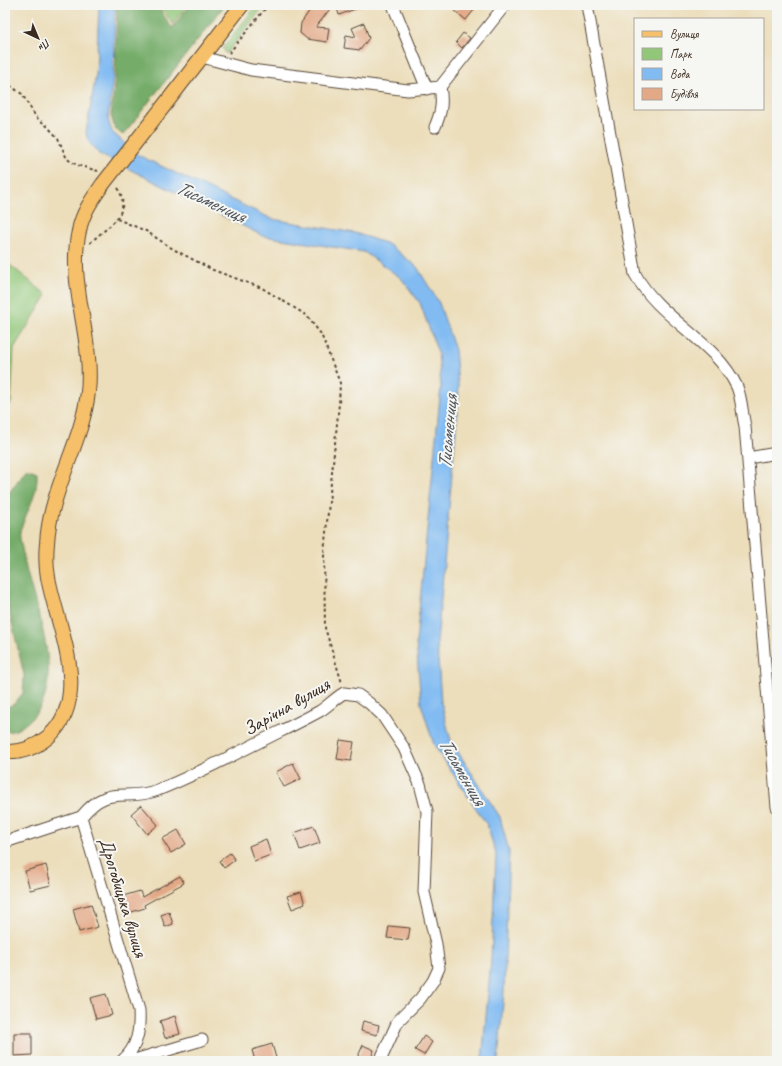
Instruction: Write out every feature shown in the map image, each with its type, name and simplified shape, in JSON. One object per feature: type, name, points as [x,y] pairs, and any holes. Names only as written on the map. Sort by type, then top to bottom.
[{"type":"main road","points":[[5,752],[16,752],[39,744],[53,732],[64,717],[70,686],[70,665],[48,576],[47,544],[49,523],[56,491],[82,422],[88,392],[86,349],[76,273],[76,252],[79,230],[86,212],[107,180],[242,5]]},
{"type":"street","points":[[393,5],[427,90]]},
{"type":"street","points":[[202,57],[251,70],[408,90],[427,90],[440,87],[505,5]]},
{"type":"street","points":[[587,5],[635,274],[642,288],[664,311],[714,354],[728,372],[737,389],[745,426],[777,807]]},
{"type":"street","points":[[435,127],[441,114],[442,101],[440,87]]},
{"type":"street","points":[[748,458],[777,453]]},
{"type":"street","name":"Зарічна вулиця","points":[[81,817],[91,805],[100,799],[114,794],[133,796],[152,792],[242,752],[322,710],[344,693],[358,696],[369,703],[382,715],[404,748],[420,784],[427,811],[424,892],[436,944],[439,968],[433,981],[420,999],[398,1021],[380,1061]]},
{"type":"street","name":"Дрогобицька вулиця","points":[[5,842],[81,817],[139,1010],[140,1029],[136,1044],[122,1061]]},
{"type":"street","points":[[131,1061],[202,1040]]},
{"type":"path","points":[[222,62],[268,5]]},
{"type":"path","points":[[5,82],[22,94],[36,118],[46,125],[58,138],[67,159],[107,180],[122,194],[121,206],[117,219],[110,228],[76,252]]},
{"type":"path","points":[[117,219],[146,232],[173,249],[213,270],[262,288],[306,315],[321,334],[340,383],[324,552],[324,575],[325,628],[344,693]]},
{"type":"green space","points":[[117,5],[157,5],[172,28],[190,5],[225,5],[123,135],[115,129],[111,116],[115,77]]},
{"type":"green space","points":[[159,5],[187,5],[173,24]]},
{"type":"green space","points":[[257,5],[265,5],[226,54],[223,48]]},
{"type":"green space","points":[[5,261],[47,295],[14,348],[11,404],[5,407]]},
{"type":"green space","points":[[27,468],[37,472],[37,484],[20,532],[20,537],[27,572],[45,639],[48,662],[48,683],[42,703],[31,719],[13,731],[5,731],[5,708],[14,704],[23,693],[24,675],[5,593],[5,501],[6,497]]},
{"type":"water","name":"Тисьмениця","points":[[99,5],[115,5],[113,77],[108,119],[112,132],[138,155],[272,219],[355,233],[388,244],[417,267],[439,303],[455,350],[459,395],[437,643],[441,702],[451,741],[500,817],[509,852],[504,991],[498,1061],[482,1061],[491,960],[496,854],[487,825],[434,745],[421,704],[416,642],[441,386],[438,353],[420,303],[401,278],[364,252],[263,236],[99,154],[88,141],[86,133],[96,74]]},
{"type":"building","points":[[304,5],[333,5],[316,27],[329,28],[327,42],[307,39],[300,33],[301,23],[310,10]]},
{"type":"building","points":[[336,5],[362,5],[363,6],[339,15]]},
{"type":"building","points":[[460,5],[478,5],[466,20],[455,11]]},
{"type":"building","points":[[364,23],[369,38],[360,50],[344,48],[346,35],[356,37],[352,28]]},
{"type":"building","points":[[463,33],[470,38],[462,48],[456,42]]},
{"type":"building","points":[[340,740],[354,742],[351,761],[337,759]]},
{"type":"building","points":[[293,763],[301,779],[284,787],[276,772]]},
{"type":"building","points":[[141,805],[158,825],[147,834],[131,814]]},
{"type":"building","points":[[314,826],[320,843],[300,850],[294,833]]},
{"type":"building","points":[[178,830],[186,844],[171,853],[162,839]]},
{"type":"building","points":[[266,839],[271,855],[254,861],[249,846]]},
{"type":"building","points":[[230,853],[235,860],[224,868],[219,861]]},
{"type":"building","points":[[46,865],[51,885],[30,890],[25,871]]},
{"type":"building","points":[[180,876],[184,883],[144,905],[145,908],[128,913],[123,896],[140,891],[142,897]]},
{"type":"building","points":[[301,892],[305,904],[292,909],[287,896]]},
{"type":"building","points":[[91,904],[98,927],[79,932],[73,909]]},
{"type":"building","points":[[169,912],[173,924],[165,927],[161,915]]},
{"type":"building","points":[[389,926],[410,928],[408,940],[387,938]]},
{"type":"building","points":[[106,994],[112,1015],[96,1019],[90,998]]},
{"type":"building","points":[[175,1016],[180,1034],[165,1038],[160,1021]]},
{"type":"building","points":[[363,1021],[379,1025],[377,1035],[361,1031]]},
{"type":"building","points":[[14,1033],[32,1033],[32,1055],[14,1056]]},
{"type":"building","points":[[424,1036],[432,1042],[424,1055],[415,1050]]},
{"type":"building","points":[[272,1044],[276,1058],[264,1061],[255,1061],[252,1050]]},
{"type":"building","points":[[363,1045],[374,1050],[370,1061],[356,1061]]}]
